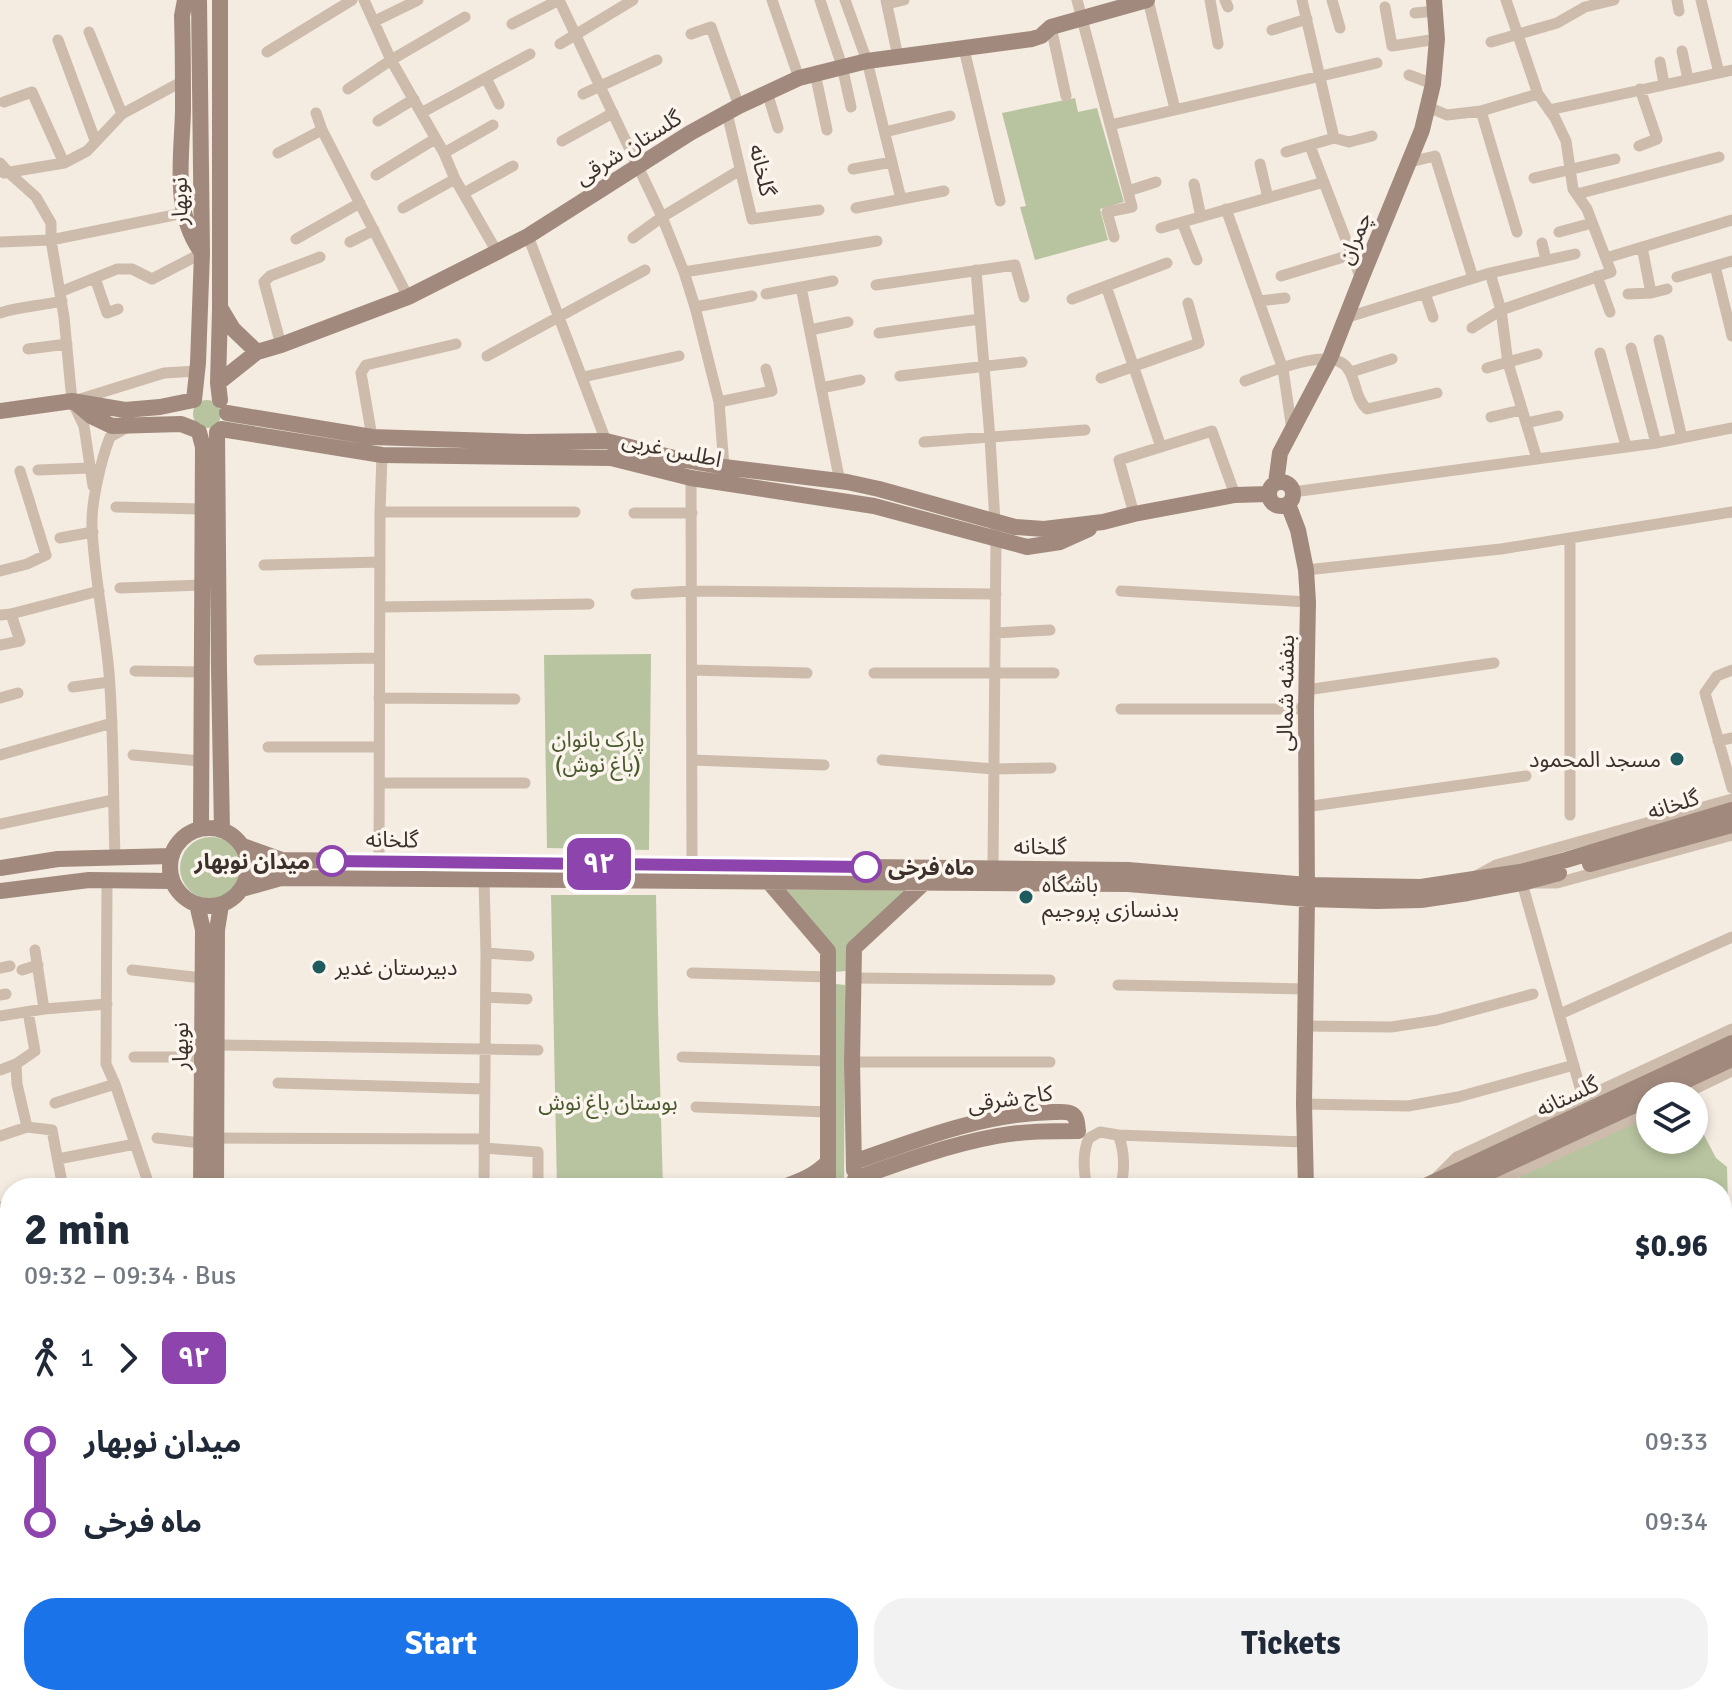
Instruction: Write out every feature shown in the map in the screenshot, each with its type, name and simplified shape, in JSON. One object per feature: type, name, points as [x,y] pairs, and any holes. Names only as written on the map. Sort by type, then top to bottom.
[{"type":"main road","points":[[185,0],[182,25],[181,193],[192,239],[202,253]]},
{"type":"main road","name":"نوبهار","points":[[194,400],[202,253],[199,0]]},
{"type":"main road","name":"نوبهار","points":[[220,0],[221,411],[218,466],[222,830]]},
{"type":"main road","points":[[229,0],[229,267],[220,310],[233,329],[257,352]]},
{"type":"main road","name":"گلستان شرقی","points":[[221,411],[257,352],[408,297],[497,252],[733,109],[767,92],[807,75],[867,61],[1010,44],[1148,0]]},
{"type":"main road","name":"چمران","points":[[1273,488],[1280,453],[1330,358],[1422,130],[1433,84],[1437,39],[1435,6]]},
{"type":"main road","points":[[200,33],[209,42],[220,36]]},
{"type":"main road","points":[[0,411],[72,401],[125,410],[160,407],[210,395],[221,411],[208,435],[181,424],[112,426],[91,416],[72,401]]},
{"type":"main road","points":[[194,400],[188,414],[203,447],[201,828]]},
{"type":"main road","name":"اطلس غربی","points":[[221,411],[252,434],[382,455],[611,458],[691,478],[874,506],[995,530]]},
{"type":"main road","name":"اطلس غربی","points":[[221,411],[372,437],[606,441],[724,467],[879,489],[995,530],[1027,547],[1060,542],[1103,522],[1134,514],[1273,488]]},
{"type":"main road","points":[[218,466],[234,445],[252,434]]},
{"type":"main road","points":[[1273,488],[1271,501],[1277,505],[1290,498]]},
{"type":"main road","name":"بنفشه شمالی","points":[[1290,498],[1306,570],[1308,602],[1306,1178]]},
{"type":"main road","name":"گلخانه","points":[[242,889],[281,878],[1128,884],[1307,892],[1421,887],[1520,872],[1732,810]]},
{"type":"main road","name":"گلخانه","points":[[243,846],[282,860],[1128,870],[1376,901],[1421,900],[1522,883],[1732,825]]},
{"type":"main road","points":[[201,828],[222,830],[234,836],[243,846],[248,860],[248,875],[242,889],[221,905],[197,904],[186,899],[172,881],[171,856],[178,843],[188,834],[201,828]]},
{"type":"main road","points":[[0,868],[58,859],[171,856]]},
{"type":"main road","points":[[0,891],[89,880],[172,881]]},
{"type":"main road","points":[[769,882],[828,951],[828,1178]]},
{"type":"main road","points":[[854,1176],[854,948],[924,883]]},
{"type":"main road","name":"نوبهار","points":[[197,904],[203,930],[202,1057],[215,1178]]},
{"type":"main road","name":"نوبهار","points":[[203,1178],[217,1045],[217,930],[221,905]]},
{"type":"main road","points":[[829,977],[853,978]]},
{"type":"main road","name":"گلستانه","points":[[1443,1178],[1732,1043]]},
{"type":"main road","name":"گلستانه","points":[[1684,1082],[1732,1059]]},
{"type":"main road","name":"گلستانه","points":[[1477,1178],[1636,1104]]},
{"type":"main road","name":"کاج شرقی","points":[[1042,1112],[1067,1112],[1076,1118],[1078,1131],[999,1136],[854,1176],[954,1128],[1042,1112]]},
{"type":"main road","points":[[812,1178],[828,1162]]},
{"type":"street","points":[[177,0],[182,25]]},
{"type":"street","points":[[267,52],[352,0]]},
{"type":"street","points":[[364,0],[391,60],[497,252]]},
{"type":"street","points":[[375,21],[418,0]]},
{"type":"street","points":[[512,24],[559,0],[577,35],[662,217],[684,272],[719,402],[724,467]]},
{"type":"street","points":[[560,44],[633,0]]},
{"type":"street","points":[[772,0],[807,75],[827,130]]},
{"type":"street","points":[[820,0],[842,66],[851,107]]},
{"type":"street","points":[[845,0],[867,61],[901,199]]},
{"type":"street","points":[[898,57],[886,2],[904,0]]},
{"type":"street","points":[[1077,0],[1132,207],[1107,212],[1114,237]]},
{"type":"street","points":[[1148,0],[1175,109]]},
{"type":"street","points":[[1210,0],[1218,44]]},
{"type":"street","points":[[1302,0],[1334,138]]},
{"type":"street","points":[[1332,0],[1340,28]]},
{"type":"street","points":[[1472,328],[1501,310],[1611,272],[1587,209],[1573,189],[1566,141],[1538,94],[1506,0]]},
{"type":"street","points":[[1491,42],[1557,23],[1585,7],[1614,0]]},
{"type":"street","points":[[1701,0],[1719,73]]},
{"type":"street","points":[[1415,13],[1435,6]]},
{"type":"street","points":[[1385,7],[1392,46],[1437,39]]},
{"type":"street","points":[[348,89],[465,17]]},
{"type":"street","points":[[1272,30],[1307,19]]},
{"type":"street","name":"گلخانه","points":[[691,34],[711,27],[733,109],[740,170],[752,219],[819,210]]},
{"type":"street","points":[[89,32],[122,114]]},
{"type":"street","points":[[1046,32],[1066,96]]},
{"type":"street","points":[[58,40],[95,140]]},
{"type":"street","points":[[964,49],[1000,201]]},
{"type":"street","points":[[1682,51],[1688,79]]},
{"type":"street","points":[[421,113],[530,54]]},
{"type":"street","points":[[583,94],[657,60]]},
{"type":"street","points":[[1660,62],[1664,84]]},
{"type":"street","points":[[1110,125],[1377,63]]},
{"type":"street","points":[[1549,110],[1732,70]]},
{"type":"street","points":[[1409,75],[1433,84]]},
{"type":"street","points":[[486,78],[499,104]]},
{"type":"street","points":[[3,170],[64,163],[87,151],[122,114],[183,81]]},
{"type":"street","points":[[1639,146],[1657,139],[1640,89]]},
{"type":"street","points":[[4,102],[32,92],[64,163]]},
{"type":"street","points":[[767,92],[778,128]]},
{"type":"street","points":[[1428,107],[1447,115],[1481,111],[1538,94]]},
{"type":"street","points":[[378,121],[414,99]]},
{"type":"street","points":[[1481,111],[1517,232]]},
{"type":"street","points":[[316,113],[408,297]]},
{"type":"street","points":[[562,141],[613,113]]},
{"type":"street","points":[[885,132],[950,116]]},
{"type":"street","points":[[444,153],[493,125]]},
{"type":"street","points":[[278,153],[322,130]]},
{"type":"street","points":[[1286,152],[1334,138],[1349,142],[1372,136]]},
{"type":"street","points":[[376,175],[435,139]]},
{"type":"street","points":[[1310,146],[1361,279]]},
{"type":"street","points":[[1410,162],[1435,156],[1473,278]]},
{"type":"street","points":[[1577,194],[1719,157]]},
{"type":"street","points":[[1534,178],[1615,159]]},
{"type":"street","points":[[853,169],[892,162]]},
{"type":"street","points":[[1260,164],[1268,198]]},
{"type":"street","points":[[464,193],[513,166]]},
{"type":"street","points":[[3,170],[36,197],[51,223],[72,401],[84,426],[95,498]]},
{"type":"street","points":[[633,238],[740,170]]},
{"type":"street","points":[[403,208],[455,179]]},
{"type":"street","points":[[1128,191],[1156,182]]},
{"type":"street","points":[[1161,228],[1324,182]]},
{"type":"street","points":[[1194,184],[1201,217]]},
{"type":"street","points":[[856,208],[944,191]]},
{"type":"street","points":[[296,239],[360,203]]},
{"type":"street","points":[[1226,209],[1283,369],[1292,431]]},
{"type":"street","points":[[0,242],[51,240],[184,213]]},
{"type":"street","points":[[1606,258],[1732,220]]},
{"type":"street","points":[[1182,222],[1197,260]]},
{"type":"street","points":[[1559,232],[1592,223]]},
{"type":"street","points":[[350,242],[374,230]]},
{"type":"street","points":[[528,236],[606,441]]},
{"type":"street","points":[[684,272],[877,241]]},
{"type":"street","points":[[1542,243],[1546,260]]},
{"type":"street","points":[[1642,247],[1651,293]]},
{"type":"street","points":[[0,313],[13,308],[47,305],[117,269],[132,269],[152,279],[202,253]]},
{"type":"street","points":[[1345,318],[1490,273],[1575,254]]},
{"type":"street","points":[[1281,276],[1350,255]]},
{"type":"street","points":[[281,345],[264,282],[270,276],[320,257]]},
{"type":"street","points":[[1677,277],[1732,261]]},
{"type":"street","points":[[1072,299],[1167,263]]},
{"type":"street","points":[[876,285],[1015,265],[1024,297]]},
{"type":"street","points":[[1715,266],[1732,336]]},
{"type":"street","points":[[487,356],[645,270]]},
{"type":"street","points":[[976,270],[995,530],[993,868]]},
{"type":"street","points":[[1490,273],[1501,310],[1508,363],[1537,459]]},
{"type":"street","points":[[1597,276],[1610,312]]},
{"type":"street","points":[[95,278],[107,313],[118,309]]},
{"type":"street","points":[[766,294],[833,281]]},
{"type":"street","points":[[1106,286],[1161,447]]},
{"type":"street","points":[[801,287],[840,482]]},
{"type":"street","points":[[1628,294],[1667,289]]},
{"type":"street","points":[[1425,293],[1433,317]]},
{"type":"street","points":[[695,307],[752,296]]},
{"type":"street","points":[[1260,301],[1285,298]]},
{"type":"street","points":[[1101,378],[1199,343],[1188,303]]},
{"type":"street","points":[[879,333],[980,319]]},
{"type":"street","points":[[810,330],[848,322]]},
{"type":"street","points":[[1659,340],[1682,438]]},
{"type":"street","points":[[28,349],[67,344]]},
{"type":"street","points":[[372,437],[361,373],[366,365],[456,344]]},
{"type":"street","points":[[1631,348],[1656,443]]},
{"type":"street","points":[[1600,353],[1626,446]]},
{"type":"street","points":[[1487,368],[1537,354]]},
{"type":"street","points":[[583,377],[679,356]]},
{"type":"street","points":[[1245,381],[1306,361],[1330,358],[1343,361],[1351,372],[1360,402],[1367,409],[1437,393]]},
{"type":"street","points":[[1351,372],[1392,359]]},
{"type":"street","points":[[900,376],[1022,362]]},
{"type":"street","points":[[719,402],[772,391],[766,369]]},
{"type":"street","points":[[72,401],[164,373],[197,371]]},
{"type":"street","points":[[821,388],[860,380]]},
{"type":"street","points":[[1491,417],[1521,410]]},
{"type":"street","points":[[1526,423],[1558,416]]},
{"type":"street","points":[[115,858],[112,723],[92,524],[101,461],[110,437],[129,426]]},
{"type":"street","points":[[1290,498],[1656,443],[1732,428]]},
{"type":"street","points":[[924,442],[1085,430]]},
{"type":"street","points":[[1134,514],[1119,460],[1212,431],[1235,495]]},
{"type":"street","points":[[379,861],[382,455]]},
{"type":"street","points":[[38,470],[90,468]]},
{"type":"street","points":[[0,571],[46,555],[20,471]]},
{"type":"street","points":[[691,478],[692,865]]},
{"type":"street","points":[[116,507],[203,509]]},
{"type":"street","points":[[380,512],[575,512]]},
{"type":"street","points":[[1306,570],[1570,539],[1732,512]]},
{"type":"street","points":[[634,513],[692,513]]},
{"type":"street","points":[[60,538],[93,532]]},
{"type":"street","points":[[1570,539],[1570,815]]},
{"type":"street","points":[[264,565],[380,562]]},
{"type":"street","points":[[120,588],[202,585]]},
{"type":"street","points":[[0,645],[20,641],[5,614],[99,591]]},
{"type":"street","points":[[636,594],[692,591],[996,594]]},
{"type":"street","points":[[1121,591],[1308,602]]},
{"type":"street","points":[[380,607],[589,604]]},
{"type":"street","points":[[995,633],[1050,630]]},
{"type":"street","points":[[259,660],[379,658]]},
{"type":"street","points":[[1306,690],[1494,663]]},
{"type":"street","points":[[692,670],[807,673]]},
{"type":"street","points":[[1732,670],[1717,676],[1705,693],[1732,788]]},
{"type":"street","points":[[135,671],[202,672]]},
{"type":"street","points":[[874,673],[1054,673]]},
{"type":"street","points":[[73,687],[109,682]]},
{"type":"street","points":[[0,698],[18,693]]},
{"type":"street","points":[[379,698],[515,699]]},
{"type":"street","points":[[1121,709],[1306,709]]},
{"type":"street","points":[[0,755],[112,723]]},
{"type":"street","points":[[1718,741],[1732,738]]},
{"type":"street","points":[[268,747],[379,747]]},
{"type":"street","points":[[133,755],[201,761]]},
{"type":"street","points":[[692,760],[824,765]]},
{"type":"street","points":[[882,760],[994,769],[1051,768]]},
{"type":"street","points":[[1305,807],[1526,776]]},
{"type":"street","points":[[379,783],[525,783]]},
{"type":"street","points":[[1465,881],[1496,865],[1732,799]]},
{"type":"street","points":[[0,824],[113,800]]},
{"type":"street","points":[[1583,1098],[1522,883],[1557,883],[1732,835]]},
{"type":"street","points":[[484,879],[484,1178]]},
{"type":"street","points":[[107,881],[106,1064],[147,1178]]},
{"type":"street","points":[[1560,1014],[1732,937]]},
{"type":"street","points":[[35,950],[44,1009]]},
{"type":"street","points":[[486,953],[529,956]]},
{"type":"street","points":[[11,968],[38,965]]},
{"type":"street","points":[[132,970],[202,978]]},
{"type":"street","points":[[692,973],[829,977]]},
{"type":"street","points":[[853,978],[1050,980]]},
{"type":"street","points":[[1118,985],[1305,989]]},
{"type":"street","points":[[1305,1026],[1391,1027],[1437,1020],[1533,994]]},
{"type":"street","points":[[486,997],[527,999]]},
{"type":"street","points":[[0,1016],[107,1004]]},
{"type":"street","points":[[0,1070],[35,1051],[28,1012]]},
{"type":"street","points":[[1435,1178],[1457,1157],[1732,1029]]},
{"type":"street","points":[[217,1045],[538,1050]]},
{"type":"street","points":[[134,1057],[202,1057]]},
{"type":"street","points":[[682,1057],[828,1061]]},
{"type":"street","points":[[852,1062],[1050,1062]]},
{"type":"street","points":[[16,1064],[17,1084],[27,1127]]},
{"type":"street","points":[[1304,1104],[1408,1106],[1458,1097],[1574,1065]]},
{"type":"street","points":[[1708,1083],[1732,1071]]},
{"type":"street","points":[[278,1083],[485,1089]]},
{"type":"street","points":[[55,1103],[115,1084]]},
{"type":"street","points":[[696,1107],[828,1112]]},
{"type":"street","points":[[1505,1178],[1636,1117]]},
{"type":"street","points":[[0,1136],[27,1127],[52,1130],[61,1178]]},
{"type":"street","points":[[1086,1178],[1085,1145],[1089,1138],[1100,1132],[1305,1142]]},
{"type":"street","points":[[1118,1135],[1123,1144],[1122,1178]]},
{"type":"street","points":[[157,1138],[484,1144],[538,1152],[538,1178]]},
{"type":"street","points":[[58,1159],[135,1144]]},
{"type":"green space","points":[[1075,98],[1078,112],[1097,108],[1124,202],[1100,209],[1108,240],[1035,260],[1020,207],[1026,206],[1002,113]]},
{"type":"green space","points":[[207,400],[217,404],[221,414],[217,424],[207,428],[197,424],[193,414],[197,404]]},
{"type":"green space","name":"پارک بانوان (باغ نوش)","points":[[651,654],[649,850],[547,848],[544,655]]},
{"type":"green space","points":[[205,837],[217,837],[233,846],[240,856],[240,880],[233,890],[217,899],[205,899],[185,885],[180,874],[180,862],[194,842]]},
{"type":"green space","points":[[783,890],[906,890],[846,950],[846,971],[834,972]]},
{"type":"green space","name":"بوستان باغ نوش","points":[[551,895],[656,895],[663,1178],[557,1178]]},
{"type":"green space","points":[[836,984],[845,985],[844,1178],[835,1178]]},
{"type":"green space","points":[[1636,1120],[1636,1154],[1708,1154],[1708,1143],[1716,1158],[1727,1167],[1727,1178],[1520,1178]]},
{"type":"bus line","name":"۹۲","points":[[332,861],[866,867]]},
{"type":"place","name":"مسجد المحمود","points":[[1677,759]]},
{"type":"place","name":"میدان نوبهار","points":[[332,861]]},
{"type":"place","name":"ماه فرخی","points":[[866,867]]},
{"type":"place","name":"باشگاه بدنسازی پروجیم","points":[[1026,897]]},
{"type":"place","name":"دبیرستان غدیر","points":[[319,967]]}]
